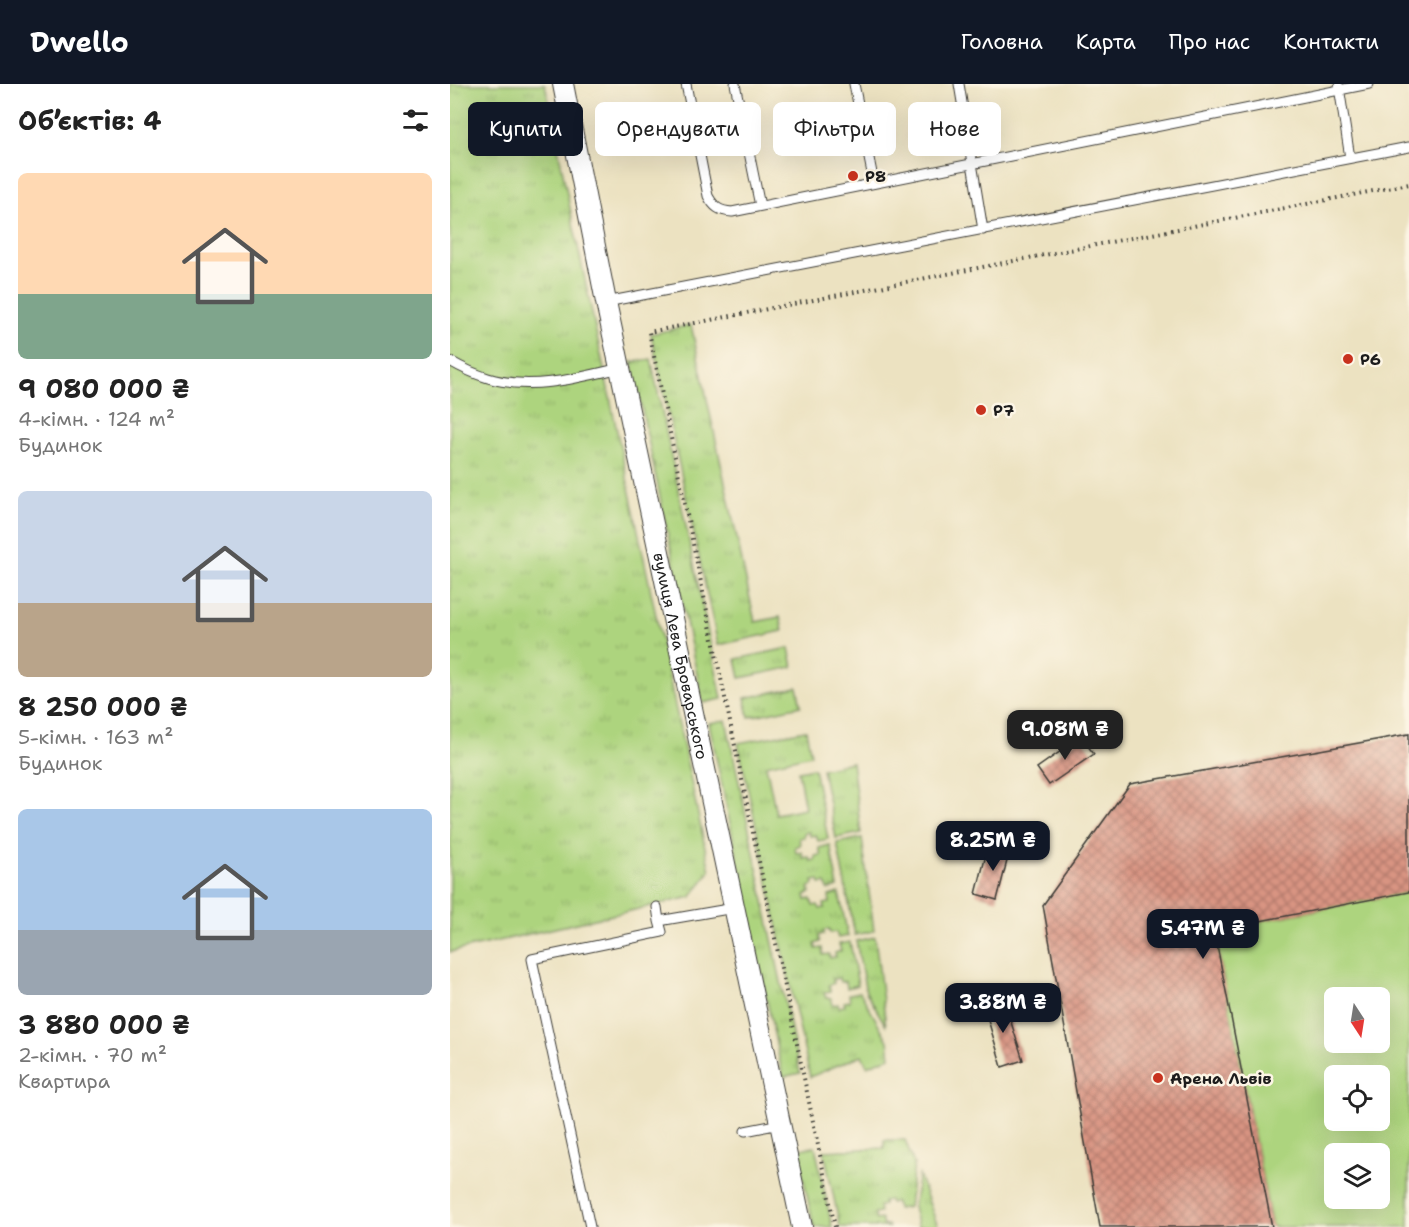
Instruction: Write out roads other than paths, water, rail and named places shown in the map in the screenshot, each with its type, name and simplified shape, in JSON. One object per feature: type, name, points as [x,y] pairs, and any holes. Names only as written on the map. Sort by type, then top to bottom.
[{"type":"street","name":"вулиця Лева Броварського","points":[[563,84],[606,302],[802,1227]]},
{"type":"lane","points":[[686,84],[708,196],[713,205],[721,211],[732,212],[1339,87],[1369,84]]},
{"type":"lane","points":[[735,84],[760,206]]},
{"type":"lane","points":[[854,84],[874,183]]},
{"type":"lane","points":[[959,84],[983,230]]},
{"type":"lane","points":[[1339,87],[1350,158]]},
{"type":"lane","points":[[606,302],[1409,147]]},
{"type":"lane","points":[[450,361],[489,379],[519,384],[554,382],[620,368]]},
{"type":"lane","points":[[590,1227],[532,959],[662,932],[657,907]]},
{"type":"lane","points":[[659,921],[734,908]]},
{"type":"lane","points":[[745,1131],[780,1124]]},
{"type":"place","name":"P8","points":[[853,176]]},
{"type":"place","name":"P6","points":[[1348,359]]},
{"type":"place","name":"P7","points":[[981,410]]},
{"type":"place","name":"Арена Львів","points":[[1158,1078]]}]
